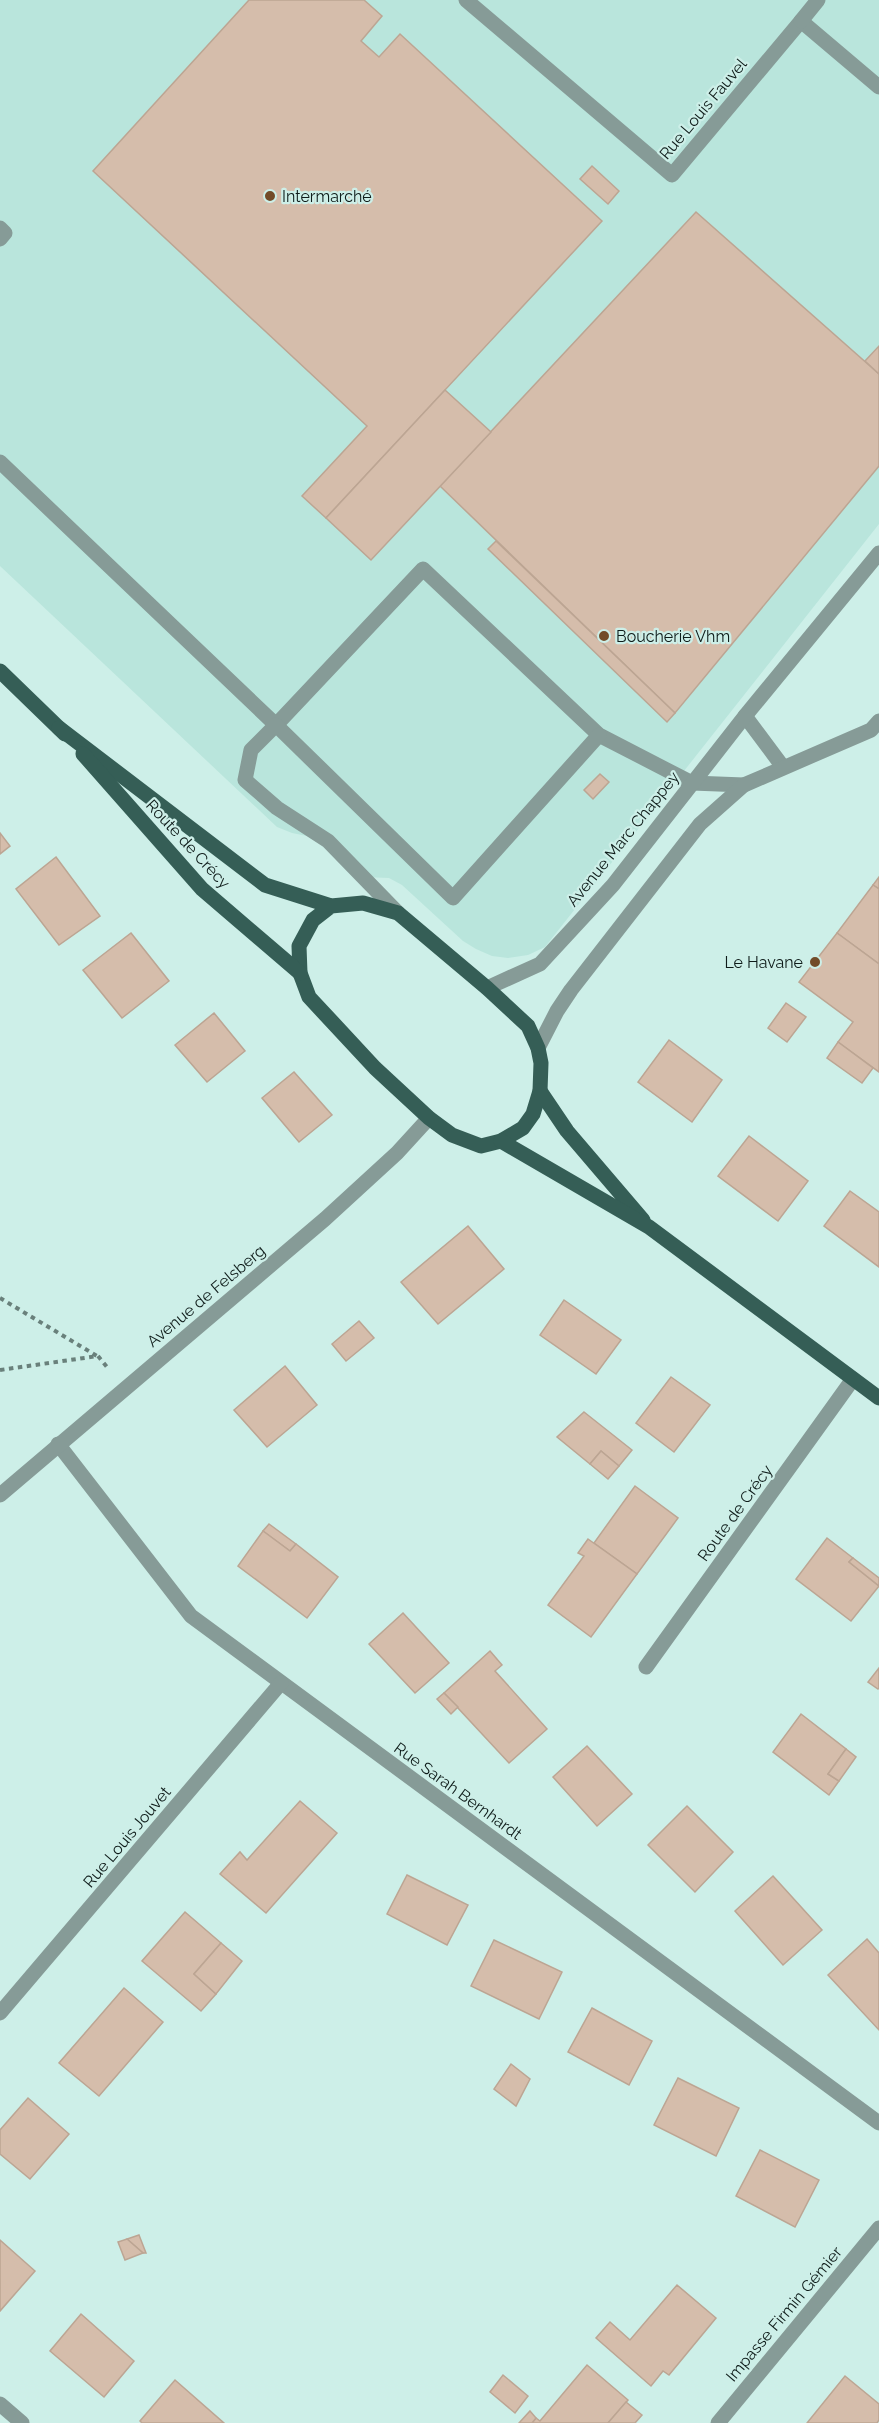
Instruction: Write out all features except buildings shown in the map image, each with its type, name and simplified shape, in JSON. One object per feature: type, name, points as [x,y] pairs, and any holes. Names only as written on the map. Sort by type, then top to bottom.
[{"type":"main road","name":"Route de Crécy","points":[[0,671],[59,728],[202,889],[300,973]]},
{"type":"main road","name":"Route de Crécy","points":[[59,728],[264,885],[332,906],[363,903],[398,914],[487,988],[528,1026],[538,1048],[541,1063],[540,1091],[533,1114],[523,1128],[501,1141],[481,1146],[452,1135],[429,1118],[375,1068],[309,997],[300,973],[299,946],[313,921],[332,906]]},
{"type":"main road","points":[[540,1091],[567,1131],[649,1227]]},
{"type":"main road","points":[[501,1141],[649,1227],[879,1398]]},
{"type":"street","name":"Rue Louis Fauvel","points":[[466,0],[672,175],[801,21]]},
{"type":"street","points":[[818,0],[801,21],[879,87]]},
{"type":"street","points":[[0,228],[5,233],[0,239]]},
{"type":"street","points":[[0,462],[276,725],[453,898],[599,735]]},
{"type":"street","name":"Avenue Marc Chappey","points":[[487,988],[540,964],[613,885],[745,716],[879,553]]},
{"type":"street","points":[[398,914],[328,841],[277,808],[245,780],[251,750],[423,569],[599,735],[692,783],[744,785]]},
{"type":"street","points":[[745,716],[783,767]]},
{"type":"street","points":[[538,1048],[571,990],[700,824],[744,785],[871,730],[879,721]]},
{"type":"street","name":"Avenue de Felsberg","points":[[0,1494],[325,1219],[398,1153],[429,1118]]},
{"type":"street","name":"Route de Crécy","points":[[646,1667],[853,1379]]},
{"type":"street","name":"Rue Sarah Bernhardt","points":[[58,1444],[191,1616],[879,2123]]},
{"type":"street","name":"Rue Louis Jouvet","points":[[0,2013],[281,1683]]},
{"type":"street","name":"Impasse Firmin Gémier","points":[[718,2423],[879,2228]]},
{"type":"street","points":[[0,2404],[22,2423]]},
{"type":"path","points":[[0,1298],[98,1356],[124,1390]]},
{"type":"path","points":[[0,1370],[98,1356]]},
{"type":"shaded area","points":[[0,0],[879,0],[879,524],[545,947],[528,955],[508,958],[492,956],[476,949],[463,941],[402,885],[389,878],[363,877],[351,863],[307,836],[277,827],[0,566]]},
{"type":"place","name":"Intermarché","points":[[270,196]]},
{"type":"place","name":"Boucherie Vhm","points":[[604,636]]},
{"type":"place","name":"Le Havane","points":[[815,962]]}]
